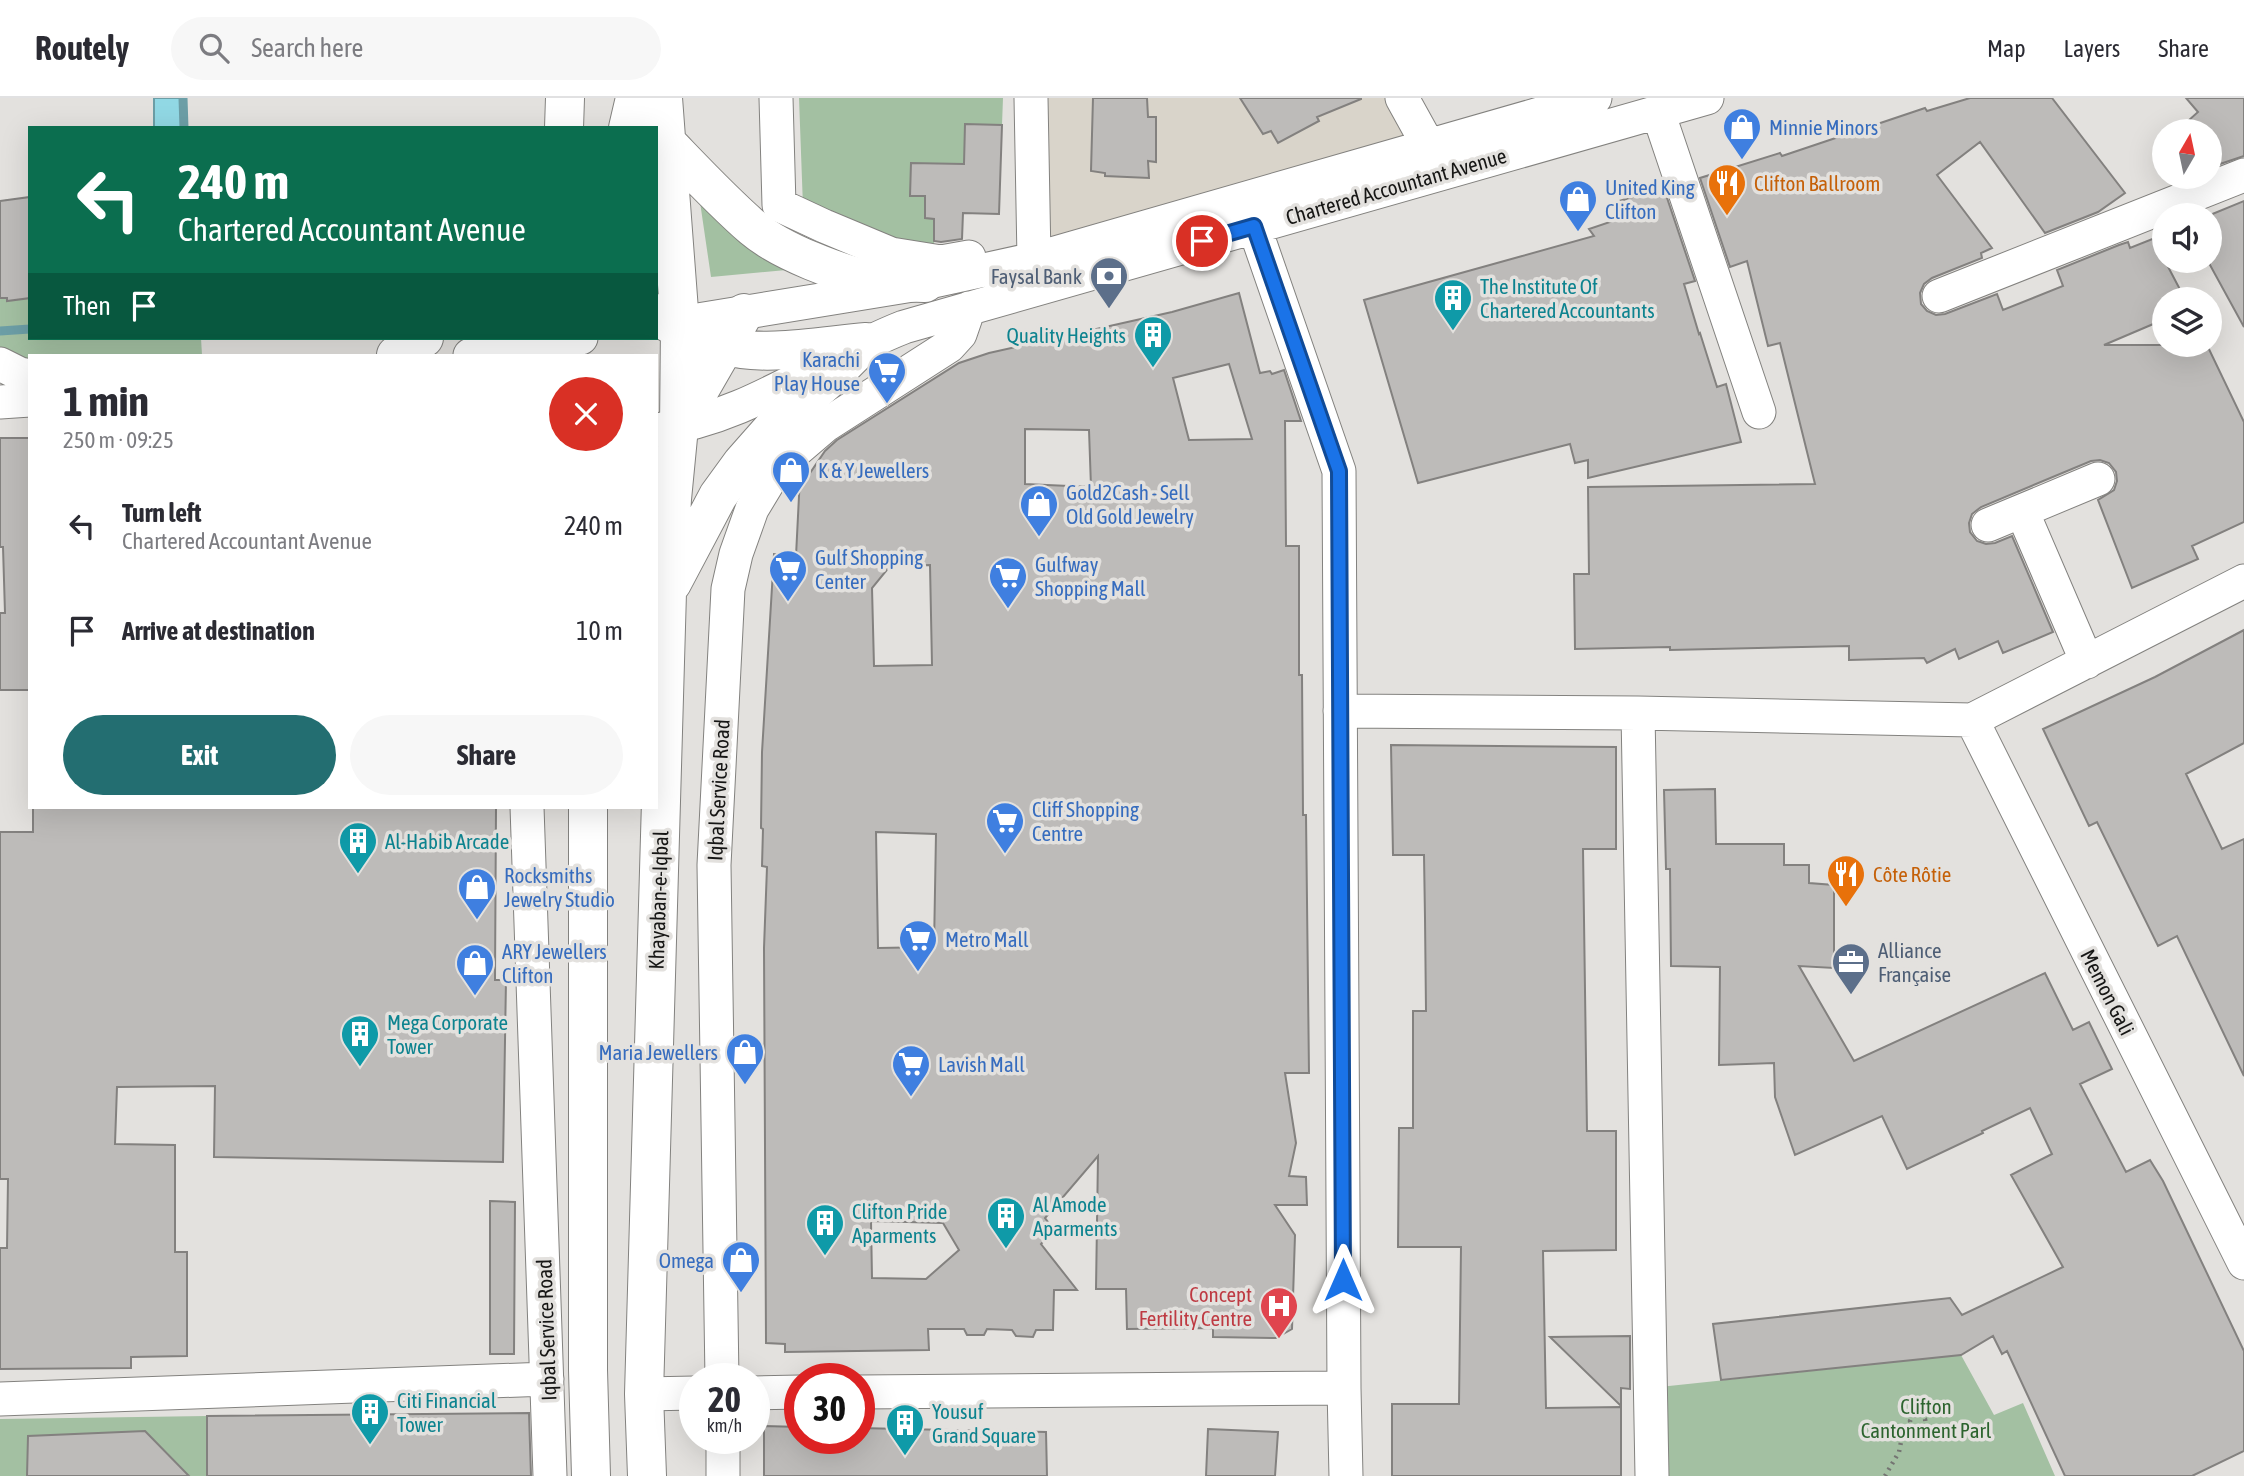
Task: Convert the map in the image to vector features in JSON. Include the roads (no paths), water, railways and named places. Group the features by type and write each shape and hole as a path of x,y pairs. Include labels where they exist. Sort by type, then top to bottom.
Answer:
{"main road":[{"path":"564,126 565,98"},
{"path":"628,126 635,98"},
{"name":"Khayaban-e-Iqbal","path":"647,1476 644,1394 667,592 662,484 668,428 664,321 668,144 663,98"},
{"path":"668,144 754,229 781,246 842,272 877,281 925,283"},
{"path":"668,428 744,313"},
{"path":"664,321 724,345 744,350 782,350 866,342"},
{"path":"398,354 421,340"},
{"path":"667,592 718,496 742,463 772,429 866,342"},
{"path":"588,809 588,1370 591,1476"}],"street":[{"path":"776,98 781,246"},
{"path":"1031,98 1037,263"},
{"path":"1402,98 1428,145"},
{"name":"Chartered Accountant Avenue","path":"1037,263 1428,145 1595,98"},
{"name":"Chartered Accountant Avenue","path":"1037,263 1254,226 1707,98"},
{"path":"1658,112 1759,412"},
{"path":"1939,296 2244,175"},
{"path":"779,205 891,254 941,262 1037,263"},
{"path":"1254,226 1339,471 1346,1476"},
{"path":"664,321 744,313 1037,263"},
{"path":"668,428 746,406 866,342 904,327 969,308 1037,263"},
{"name":"Iqbal Service Road","path":"722,1363 714,865 728,589 736,554 752,509 778,466 827,425 949,346 960,334 969,308"},
{"path":"478,354 562,344"},
{"path":"0,364 20,374 15,394"},
{"path":"1988,525 2098,480"},
{"path":"2022,511 2087,662"},
{"path":"1340,711 1639,713 1972,720 2244,581"},
{"path":"1639,713 1651,1476"},
{"name":"Memon Gali","path":"1972,720 2244,1263"},
{"name":"Iqbal Service Road","path":"527,809 550,1476"},
{"path":"0,1399 547,1379"},
{"path":"875,1392 1344,1388"},
{"path":"644,1394 679,1393"},
{"path":"723,1454 723,1476"}],"water":[{"path":"154,98 182,98 183,126 154,126"}],"waterway":[{"path":"183,98 184,126"},
{"path":"0,331 28,329"}],"place":[{"name":"Minnie Minors","path":"1742,161"},
{"name":"Clifton Ballroom","path":"1727,217"},
{"name":"United King Clifton","path":"1578,233"},
{"name":"Faysal Bank","path":"1109,310"},
{"name":"The Institute Of Chartered Accountants","path":"1453,332"},
{"name":"Quality Heights","path":"1153,369"},
{"name":"Karachi Play House","path":"887,405"},
{"name":"K & Y Jewellers","path":"791,504"},
{"name":"Gold2Cash - Sell Old Gold Jewelry","path":"1039,538"},
{"name":"Gulf Shopping Center","path":"788,603"},
{"name":"Gulfway Shopping Mall","path":"1008,610"},
{"name":"Cliff Shopping Centre","path":"1005,855"},
{"name":"Al-Habib Arcade","path":"358,875"},
{"name":"Côte Rôtie","path":"1846,908"},
{"name":"Rocksmiths Jewelry Studio","path":"477,921"},
{"name":"Metro Mall","path":"918,973"},
{"name":"Alliance Française","path":"1851,996"},
{"name":"ARY Jewellers Clifton","path":"475,997"},
{"name":"Mega Corporate Tower","path":"360,1068"},
{"name":"Maria Jewellers","path":"745,1086"},
{"name":"Lavish Mall","path":"911,1098"},
{"name":"Al Amode Aparments","path":"1006,1250"},
{"name":"Clifton Pride Aparments","path":"825,1257"},
{"name":"Omega","path":"741,1294"},
{"name":"Concept Fertility Centre","path":"1279,1340"},
{"name":"Citi Financial Tower","path":"370,1446"},
{"name":"Yousuf Grand Square","path":"905,1457"}],"park label":[{"name":"Clifton Cantonment Parl","path":"1926,1418"}]}
